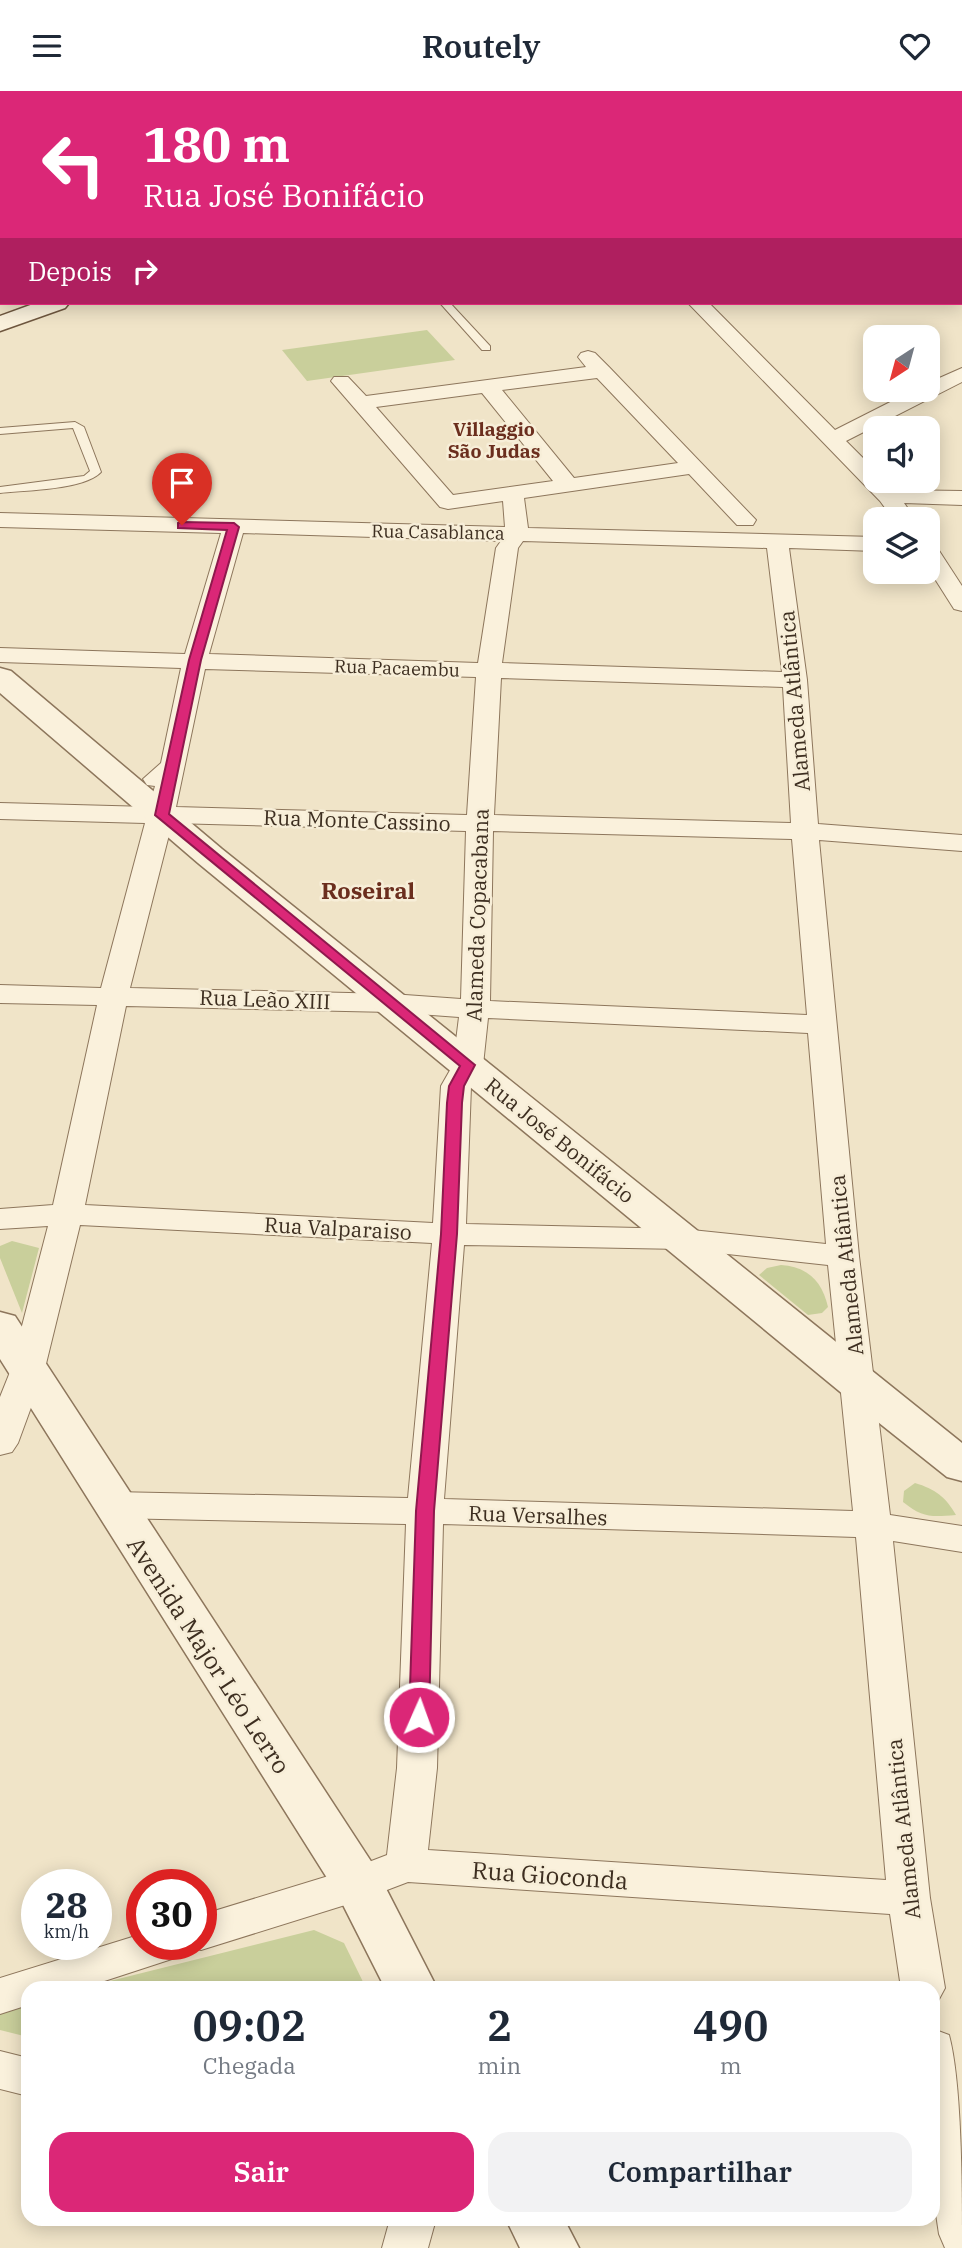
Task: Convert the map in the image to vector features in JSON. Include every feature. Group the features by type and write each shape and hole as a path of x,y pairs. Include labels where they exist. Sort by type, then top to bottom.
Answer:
{"street":[{"path":"0,324 52,305"},
{"path":"703,307 896,507"},
{"path":"582,352 745,520"},
{"path":"361,403 602,371"},
{"path":"832,439 962,374"},
{"path":"341,381 448,502 695,467"},
{"path":"487,386 568,485"},
{"path":"506,538 513,493"},
{"path":"489,496 506,538"},
{"path":"888,496 962,498"},
{"name":"Rua Casablanca","path":"0,520 506,538 863,544"},
{"path":"0,1443 27,1372 67,1214 114,995 148,804 173,766 195,660 234,527"},
{"name":"Alameda Copacabana","path":"406,1865 417,1768 425,1511 449,1234 454,1103 456,1086 468,1065 475,1008 480,824 489,671 506,538"},
{"name":"Alameda Atlântica","path":"777,541 795,680 805,831 842,1256 859,1385 909,1898 922,1981"},
{"path":"940,570 962,604"},
{"name":"Rua Pacaembu","path":"0,655 795,680"},
{"name":"Rua José Bonifácio","path":"0,677 148,804 859,1385 962,1466"},
{"name":"Rua Monte Cassino","path":"77,813 148,804"},
{"name":"Rua Monte Cassino","path":"0,811 77,813 148,804 480,824 805,831 962,843"},
{"name":"Rua Leão XIII","path":"0,993 391,1003 823,1025"},
{"name":"Rua Valparaiso","path":"0,1219 67,1214 449,1234 682,1239 842,1256"},
{"name":"Avenida Major Léo Lerro","path":"0,1326 27,1372 358,1884 407,1981"},
{"name":"Rua Versalhes","path":"113,1506 425,1511 872,1525 962,1539"},
{"name":"Rua Gioconda","path":"217,1928 358,1884 406,1865 909,1898"},
{"path":"48,1981 126,1957"},
{"path":"0,1996 21,1989"},
{"path":"0,2070 21,2075"},
{"path":"940,2093 962,2234"},
{"path":"405,2248 411,2226"},
{"path":"538,2226 550,2248"}],"lane":[{"path":"447,305 486,348"},
{"path":"0,431 75,425 79,427 96,472 87,479 0,490"}],"green space":[{"path":"427,330 455,360 307,381 282,350"},
{"path":"12,1241 39,1248 22,1313 0,1258 0,1246"},
{"path":"781,1265 806,1272 818,1283 828,1307 822,1313 808,1315 759,1275 767,1268"},
{"path":"915,1483 939,1494 956,1515 928,1515 903,1502 904,1491"},
{"path":"314,1930 344,1943 363,1981 110,1981 194,1960 217,1960 217,1954"},
{"path":"21,2004 21,2035 0,2030 0,2009"}],"district":[{"name":"Villaggio São Judas","path":"494,440"},
{"name":"Roseiral","path":"368,890"}],"route":[{"path":"182,525 234,527 195,660 162,815 468,1065 456,1086 454,1103 449,1234 425,1511 419,1717"}]}
